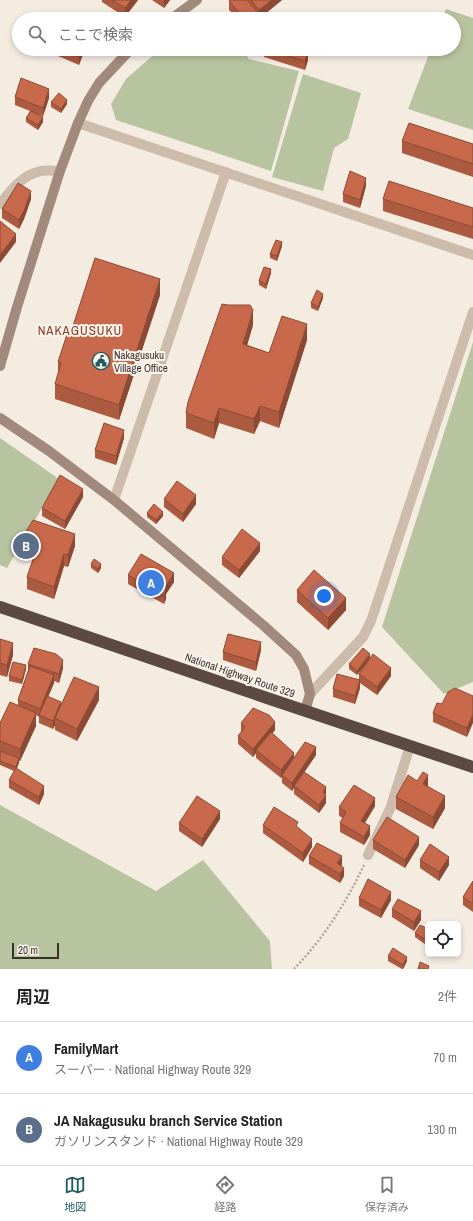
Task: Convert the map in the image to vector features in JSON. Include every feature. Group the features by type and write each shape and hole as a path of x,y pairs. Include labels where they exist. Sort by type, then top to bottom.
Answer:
{"highway":[{"name":"National Highway Route 329","path":"0,606 473,767"}],"street":[{"path":"181,12 197,0"},
{"path":"0,366 60,171 78,123 88,102 100,83 124,56"},
{"path":"78,123 473,256"},
{"path":"0,204 14,186 27,176 41,171 60,171"},
{"path":"114,500 226,172"},
{"path":"305,711 310,694 363,636 371,621 473,312"},
{"path":"0,418 50,451 114,500 263,625 296,655 304,669 310,694"},
{"path":"368,855 390,808 410,746"}],"path":[{"path":"294,969 325,931 351,892 368,855"}],"green space":[{"path":"446,9 455,12 445,12"},
{"path":"461,14 473,18 473,130 408,109 428,56 461,56"},
{"path":"153,56 247,56 249,59 299,71 271,171 116,120 111,104 126,79"},
{"path":"303,74 361,93 348,139 334,148 323,191 272,177"},
{"path":"473,342 473,682 444,694 382,627"},
{"path":"0,438 59,479 7,568 0,565"},
{"path":"0,805 156,891 203,860 270,941 272,969 0,969"}],"building":[{"path":"112,0 131,0 125,8"},
{"path":"247,0 257,12 239,12 229,1"},
{"path":"251,0 272,0 259,10"},
{"path":"289,56 306,56 305,61"},
{"path":"21,78 49,89 43,108 15,97"},
{"path":"59,93 67,100 61,109 51,102"},
{"path":"31,111 43,117 38,125 26,118"},
{"path":"409,123 473,144 473,164 402,141"},
{"path":"350,171 366,178 360,200 343,194"},
{"path":"389,181 473,208 473,227 383,199"},
{"path":"18,183 31,191 19,220 2,209"},
{"path":"0,221 16,234 0,255"},
{"path":"276,240 282,242 277,256 270,254"},
{"name":"Nakagusuku Village Office","path":"95,258 160,279 119,405 55,384 61,363 58,362 69,328 72,329"},
{"path":"264,267 271,269 266,284 259,281"},
{"path":"317,290 323,294 318,307 311,303"},
{"path":"222,304 250,305 253,310 243,344 269,353 282,316 307,324 279,412 260,406 254,419 219,408 214,423 186,413 188,402"},
{"path":"104,423 124,430 116,456 95,450"},
{"path":"60,475 83,489 65,521 42,508"},
{"path":"177,481 196,495 183,514 164,499"},
{"path":"154,504 163,512 156,520 147,513"},
{"path":"33,520 75,534 68,555 64,554 54,587 27,577 38,545 21,540"},
{"path":"242,529 260,543 239,570 222,557"},
{"path":"141,554 174,573 164,590 166,591 164,596 128,575"},
{"path":"94,559 101,564 98,569 91,564"},
{"path":"314,570 346,598 328,618 297,590"},
{"path":"228,634 261,642 256,662 223,652"},
{"path":"0,639 13,643 7,665 0,663"},
{"path":"34,648 56,654 63,660 59,674 28,664"},
{"path":"363,648 370,654 357,671 349,664"},
{"path":"373,654 391,668 377,687 359,674"},
{"path":"13,662 26,665 22,680 9,676"},
{"path":"30,666 54,675 40,709 18,700"},
{"path":"337,674 360,680 355,696 333,689"},
{"path":"74,677 99,687 77,729 55,718"},
{"path":"455,688 473,696 473,714 467,728 433,713 437,703 442,704 448,692"},
{"path":"47,696 61,702 53,721 39,715"},
{"path":"10,702 36,713 20,749 0,741 0,723"},
{"path":"253,708 269,715 275,722 253,749 238,736 245,727 241,723"},
{"path":"271,732 294,753 281,770 256,750"},
{"path":"305,742 316,747 292,783 282,775"},
{"path":"0,751 19,758 16,767 0,761"},
{"path":"16,768 44,786 39,797 9,780"},
{"path":"304,772 326,787 323,792 326,795 319,805 294,786"},
{"path":"423,772 428,775 423,784 445,796 433,817 396,797 408,775 417,781"},
{"path":"354,785 375,798 361,821 370,826 364,837 340,823 346,812 339,807"},
{"path":"197,796 220,811 202,839 179,823"},
{"path":"274,807 298,822 296,826 312,839 303,853 263,825"},
{"path":"387,817 419,837 405,860 373,840"},
{"path":"317,843 342,856 337,863 344,868 340,874 309,856"},
{"path":"430,844 449,857 439,872 420,860"},
{"path":"368,879 391,892 381,910 359,898"},
{"path":"473,881 473,904 463,897"},
{"path":"398,899 421,911 414,922 392,909"},
{"path":"420,925 425,928 425,939 415,933"},
{"path":"393,948 407,957 403,965 388,956"},
{"path":"420,962 429,966 428,969 418,969"}],"place":[{"name":"Nakagusuku Village Office","path":"101,361"},
{"name":"JA Nakagusuku branch Service Station","path":"26,546"},
{"name":"FamilyMart","path":"151,583"}],"district":[{"name":"NAKAGUSUKU","path":"80,330"}]}
